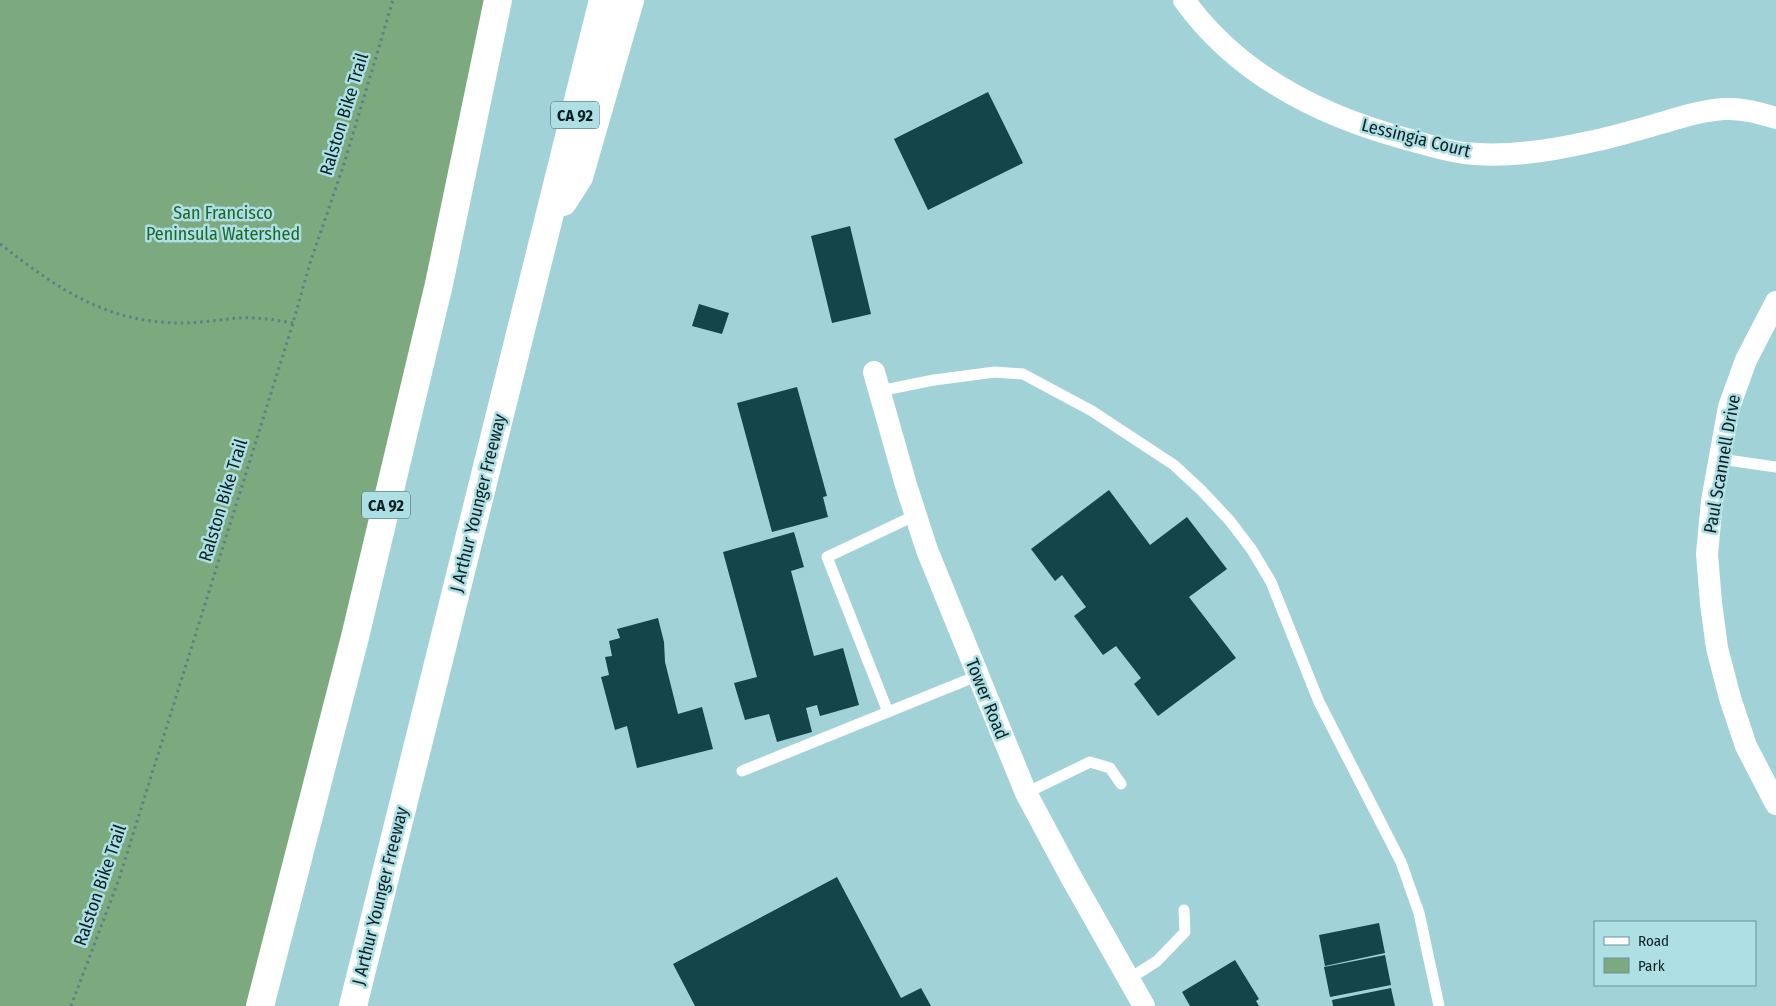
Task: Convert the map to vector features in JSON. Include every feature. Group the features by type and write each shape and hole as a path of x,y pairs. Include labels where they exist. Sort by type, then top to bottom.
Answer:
{"highway":[{"name":"CA 92","path":"260,1006 355,637 439,284 498,0"},
{"name":"J Arthur Younger Freeway","path":"353,1006 603,0"},
{"path":"546,230 579,176 630,0"}],"street":[{"name":"Lessingia Court","path":"1184,0 1217,39 1241,61 1272,83 1305,102 1342,119 1379,132 1465,153 1506,154 1546,150 1597,140 1693,114 1724,109 1749,110 1776,118"},
{"name":"Paul Scannell Drive","path":"1776,302 1746,360 1729,407 1712,501 1707,554 1717,648 1730,698 1746,746 1776,804"},
{"name":"Tower Road","path":"877,381 927,550 1026,793 1144,1006"}],"lane":[{"path":"877,381 934,380 995,372 1022,374 1092,411 1174,465 1230,521 1252,550 1271,582 1319,702 1401,862 1419,913 1439,1006"},
{"path":"1720,459 1776,467"},
{"path":"888,712 827,557 916,515"},
{"path":"742,771 978,676"},
{"path":"1026,793 1090,762 1110,768 1122,784"},
{"path":"1129,979 1157,961 1186,932 1184,910"}],"path":[{"name":"Ralston Bike Trail","path":"71,1006 119,879 293,323 310,263 344,164 394,0"},
{"path":"0,244 32,269 74,296 94,306 123,315 160,322 205,322 238,318 259,318 293,323"}],"green space":[{"name":"San Francisco Peninsula Watershed","path":"0,0 498,0 259,1006 0,1006"}],"building":[{"path":"988,92 1023,163 928,210 894,139"},
{"path":"850,226 871,314 832,323 811,236"},
{"path":"699,304 729,313 722,334 692,326"},
{"path":"797,387 827,496 823,497 828,517 772,532 737,403"},
{"path":"1109,490 1150,545 1187,517 1227,569 1189,597 1236,658 1158,716 1134,684 1141,678 1116,646 1103,655 1074,616 1086,607 1062,575 1055,581 1031,549"},
{"path":"794,532 804,567 791,571 814,656 843,648 859,705 820,716 817,705 806,708 812,732 777,742 769,714 745,720 734,683 757,677 723,552"},
{"path":"658,618 664,642 665,662 678,714 702,707 713,749 637,768 627,726 615,730 601,677 609,675 605,657 612,656 609,641 620,638 617,629"},
{"path":"837,877 901,998 921,988 931,1006 695,1006 673,964"},
{"path":"1379,923 1385,953 1325,966 1319,935"},
{"path":"1385,955 1391,985 1330,997 1324,967"},
{"path":"1235,960 1259,999 1256,1001 1259,1006 1190,1006 1182,992"},
{"path":"1391,988 1395,1006 1333,1006 1332,1000"}]}
